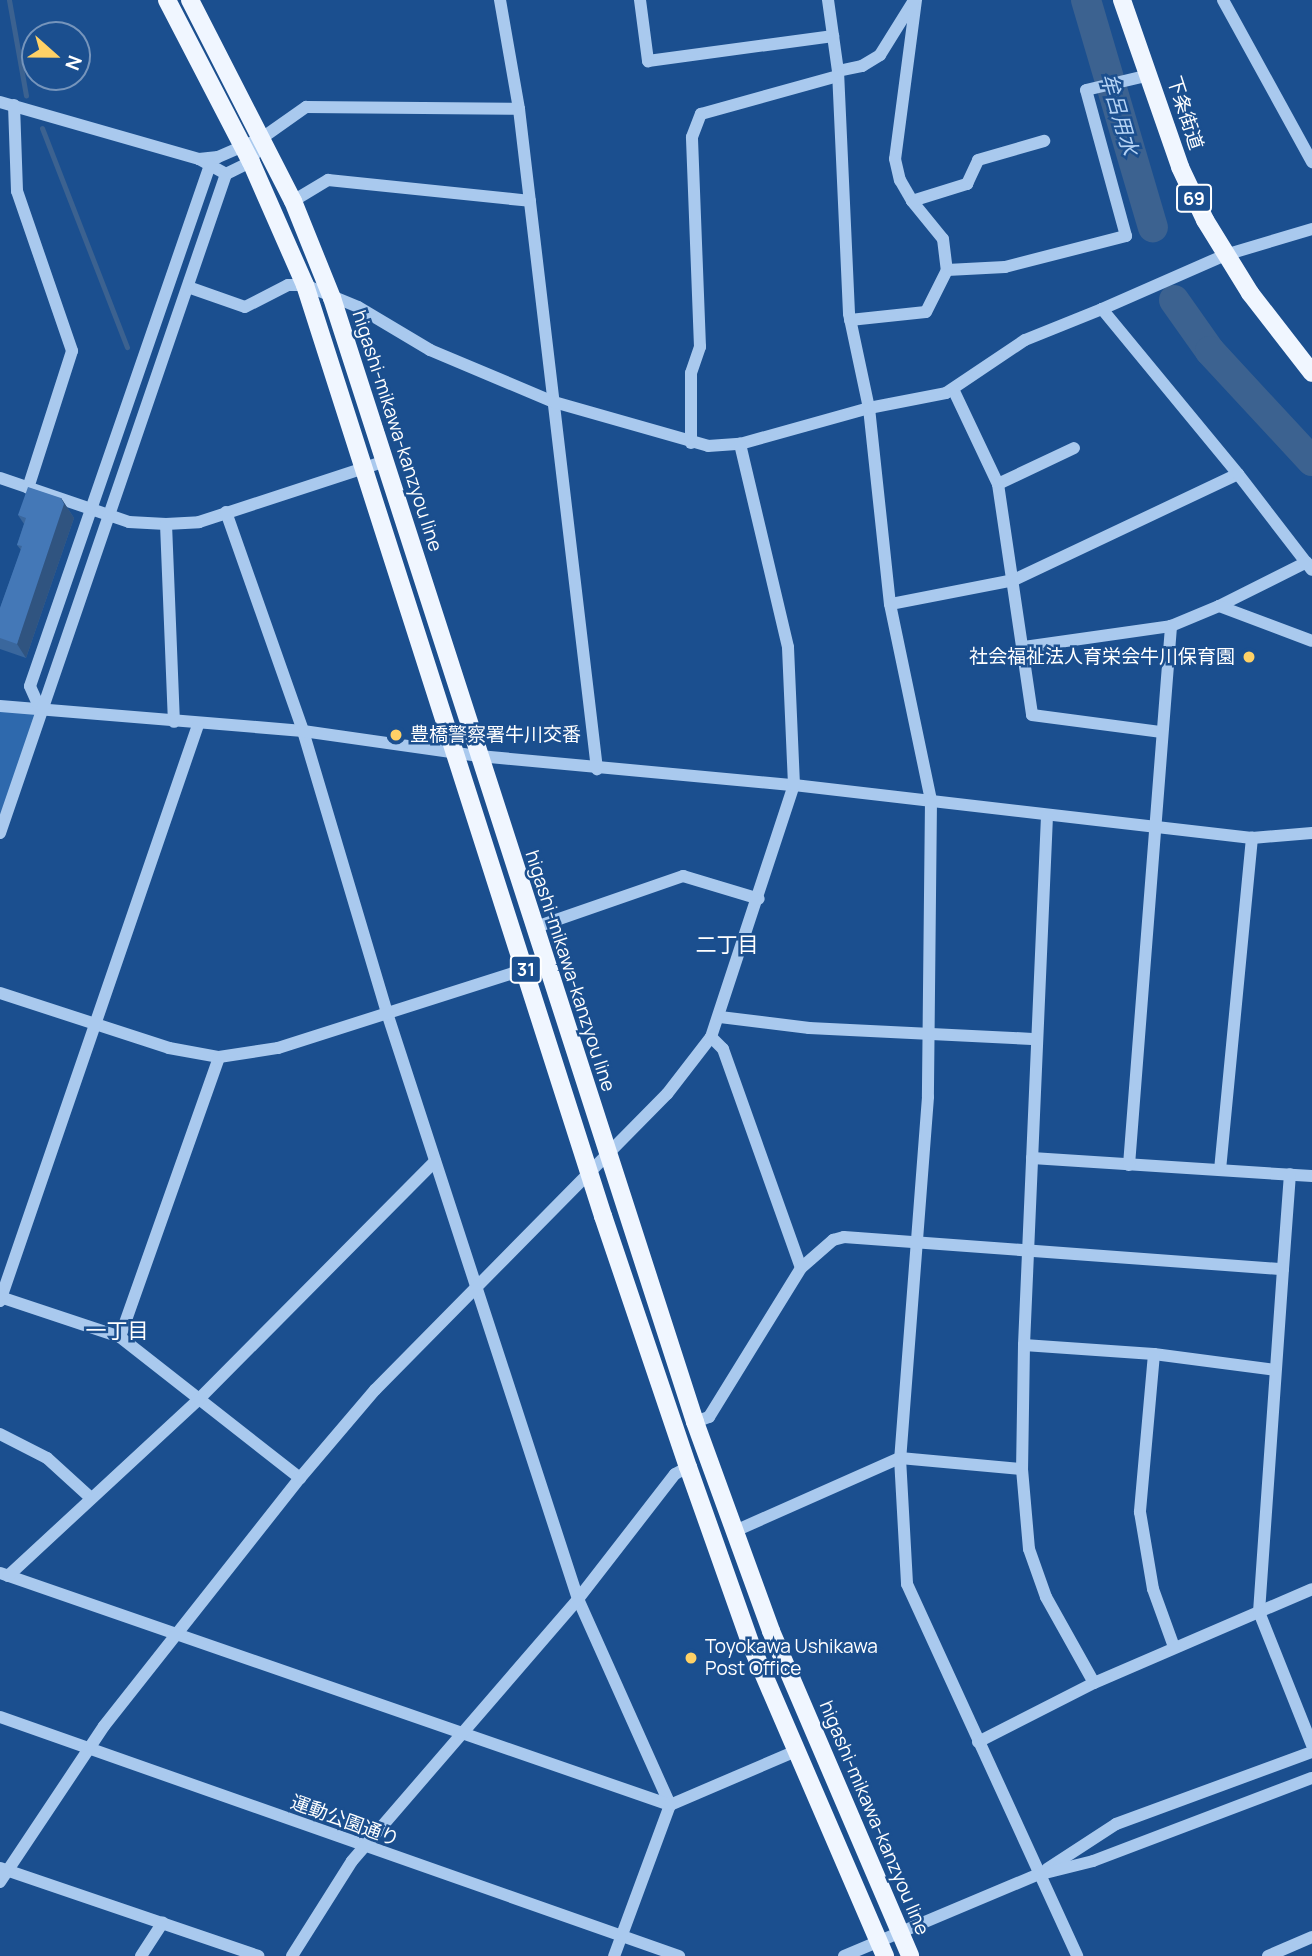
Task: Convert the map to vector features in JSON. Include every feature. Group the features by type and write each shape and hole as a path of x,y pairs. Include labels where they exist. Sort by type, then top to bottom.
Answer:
{"main road":[{"name":"higashi-mikawa-kanzyou line","path":"167,0 251,162 305,285 366,467 591,1175 688,1467 751,1645 882,1949"},
{"name":"higashi-mikawa-kanzyou line","path":"190,0 293,201 332,298 536,927 607,1157 695,1422 771,1630 910,1956"},
{"name":"下条街道","path":"1122,0 1180,167 1225,255 1312,373"}],"street":[{"path":"500,0 519,109 597,769"},
{"path":"640,0 648,61 833,36"},
{"path":"828,0 838,74 843,240 850,320 869,408 890,604 931,800 930,1036 900,1458 907,1584 1037,1875 1077,1956"},
{"path":"691,443 691,373 699,347 692,136 701,114 862,66 880,55 915,0"},
{"path":"850,320 926,312 947,270 943,239 912,201 895,159 915,0"},
{"path":"1223,0 1312,162"},
{"path":"947,270 1005,267 1126,236 1086,90 1099,84 1150,75"},
{"path":"0,102 205,162 226,174"},
{"path":"14,105 17,191 72,351 28,488"},
{"path":"205,162 262,138 306,107 519,109"},
{"path":"0,833 226,174 251,162 262,138"},
{"path":"912,201 967,184 978,160 1044,141"},
{"path":"41,711 30,686 205,162"},
{"path":"293,201 328,180 530,201"},
{"path":"188,287 245,307 288,285 305,285 358,307 430,350 554,402 691,443 740,444 869,408 954,389 1025,340 1225,255 1312,229"},
{"path":"1024,647 1171,626 1309,566 1238,474 1102,309"},
{"path":"954,389 998,484 1032,715 1162,732"},
{"path":"0,1882 4,1869 88,1747 174,1633 300,1478 375,1390 591,1175 667,1094 711,1037 759,899 794,785 788,647 740,444"},
{"path":"998,484 1074,448"},
{"path":"0,478 129,522 166,524 199,522 386,461"},
{"path":"890,604 1014,580 1238,474"},
{"path":"226,512 303,731 388,1016 478,1285 578,1600 670,1805 614,1956"},
{"path":"166,524 174,722"},
{"path":"1219,606 1312,640"},
{"path":"1129,1165 1171,626"},
{"path":"0,706 198,725 303,731 479,756 597,769 794,785 1252,838 1312,833"},
{"path":"198,725 0,1299 120,1337 300,1478"},
{"path":"1047,816 1027,1251 1022,1469 1029,1549 1046,1597 1094,1683"},
{"path":"1220,1170 1252,838"},
{"path":"536,927 683,876 759,899"},
{"path":"0,993 95,1025 219,1057 278,1048 388,1016 526,969"},
{"path":"720,1017 930,1036 1037,1039"},
{"path":"711,1037 723,1049 801,1268"},
{"path":"120,1337 219,1057"},
{"path":"1032,1158 1312,1175"},
{"path":"435,1161 199,1399 4,1574 670,1805 796,1751"},
{"path":"1290,1174 1259,1612 1312,1745"},
{"path":"695,1422 709,1417 801,1268 833,1240 844,1237 917,1245 1283,1269"},
{"path":"1024,1345 1154,1354 1275,1370"},
{"path":"1154,1354 1140,1512 1153,1589 1174,1647"},
{"path":"0,1434 47,1458 91,1498"},
{"path":"735,1531 900,1458 1022,1469"},
{"path":"292,1956 364,1849 578,1600 675,1474 688,1467"},
{"path":"978,1742 1094,1683 1312,1590"},
{"name":"運動公園通り","path":"0,1717 364,1849 621,1934 679,1956"},
{"path":"1037,1875 1116,1824 1312,1752"},
{"path":"844,1956 882,1949 898,1932 1037,1875 1093,1861 1312,1778"},
{"path":"4,1869 258,1956"},
{"path":"141,1956 163,1922"},
{"path":"1268,1956 1312,1937"}],"shaded area":[{"path":"0,706 41,711 0,833"}],"building":[{"path":"28,487 61,498 64,504 17,644 0,638 0,608 22,546 17,545 26,518 18,515"}],"waterway":[{"path":"9,0 26,95"},
{"name":"牟呂用水","path":"1086,0 1153,227"},
{"path":"42,128 127,347"},
{"name":"牟呂用水","path":"1174,300 1210,351 1312,461"}],"place":[{"name":"社会福祉法人育栄会牛川保育園","path":"1249,657"},
{"name":"豊橋警察署牛川交番","path":"396,735"},
{"name":"Toyokawa Ushikawa Post Office","path":"691,1658"}],"district":[{"name":"二丁目","path":"727,944"},
{"name":"一丁目","path":"117,1330"}]}
